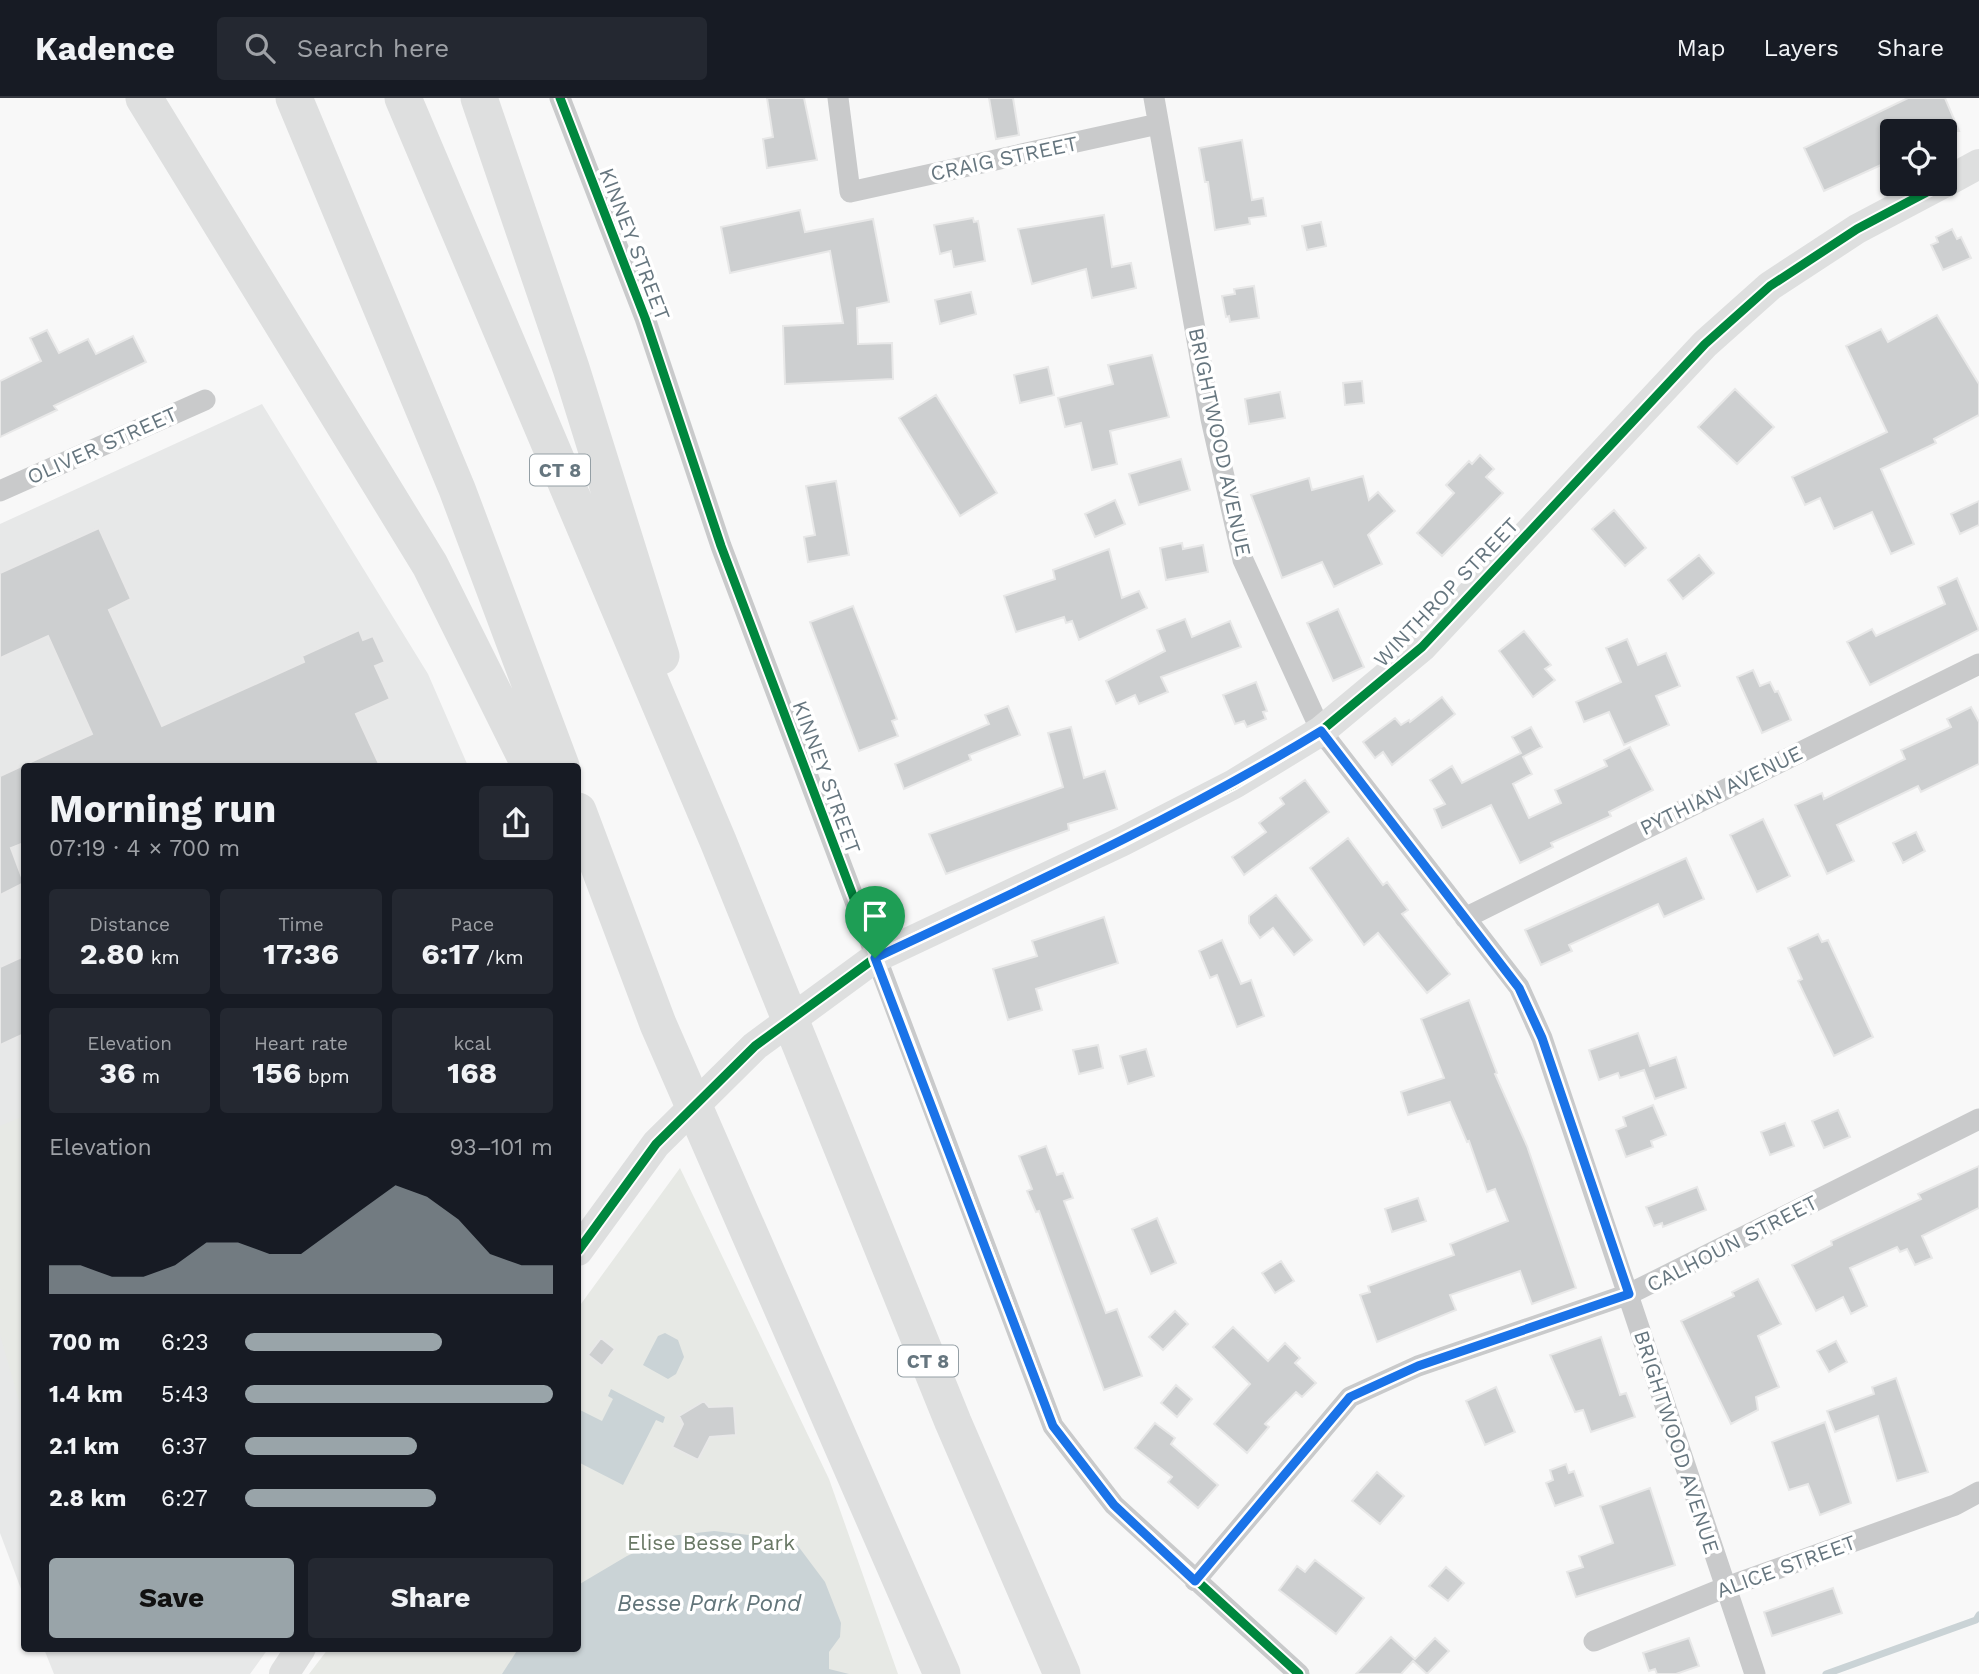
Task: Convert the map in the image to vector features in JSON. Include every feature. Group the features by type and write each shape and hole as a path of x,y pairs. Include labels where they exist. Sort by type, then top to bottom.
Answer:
{"highway":[{"path":"144,98 430,565 529,763"},
{"path":"294,98 457,489 560,763"},
{"name":"CT 8","path":"403,98 718,841 953,1422 1062,1674"},
{"path":"479,98 571,368 718,841"},
{"path":"581,819 657,1024"},
{"path":"581,868 657,1024 942,1674"}],"street":[{"name":"KINNEY STREET","path":"560,98 645,318 721,546 1053,1426 1114,1505 1299,1674"},
{"name":"CRAIG STREET","path":"838,98 850,192 1158,124"},
{"name":"BRIGHTWOOD AVENUE","path":"1154,98 1211,419 1243,560 1321,731 1519,988 1542,1038 1755,1674"},
{"name":"WINTHROP STREET","path":"1957,176 1979,164"},
{"name":"WINTHROP STREET","path":"581,1247 656,1144 755,1046 875,958 1123,841 1234,784 1321,731 1422,647 1705,344 1770,286 1857,229 1919,196"},
{"name":"OLIVER STREET","path":"0,491 205,400"},
{"name":"PYTHIAN AVENUE","path":"1465,918 1979,664"},
{"name":"CALHOUN STREET","path":"1195,1581 1350,1397 1418,1366 1629,1294 1979,1119"},
{"name":"ALICE STREET","path":"1594,1641 1724,1588 1955,1505 1979,1492"},
{"path":"284,1674 298,1652"}],"shaded area":[{"path":"262,404 428,674 467,763 21,763 21,1589 0,1533 0,524"},
{"path":"45,1652 266,1652 250,1674 54,1674"}],"green space":[{"path":"21,1117 21,1408 0,1335 0,1290 4,1289 0,1289 0,1126"},
{"name":"Elise Besse Park","path":"680,1168 829,1479 898,1674 309,1674 326,1652 581,1652 581,1304"}],"water":[{"path":"665,1333 678,1340 684,1357 676,1374 668,1379 643,1365 658,1336"},
{"path":"611,1389 665,1417 663,1423 656,1420 623,1485 581,1464 581,1410 602,1421 613,1399 608,1396"},
{"name":"Besse Park Pond","path":"714,1531 774,1538 798,1546 825,1582 841,1623 840,1637 829,1652 829,1669 849,1674 502,1674 516,1652 581,1652 581,1583 627,1556 670,1536"}],"building":[{"path":"767,98 804,98 817,160 767,168 763,139 773,137"},
{"path":"989,98 1013,98 1019,135 996,139"},
{"path":"1908,98 1945,98 1954,119 1880,119 1880,165 1824,191 1804,148"},
{"path":"1242,140 1252,200 1263,198 1266,216 1249,218 1250,224 1215,230 1208,182 1205,182 1199,148"},
{"path":"800,210 805,232 873,219 889,302 857,308 858,344 892,343 893,379 785,384 783,326 843,323 830,251 730,273 721,227"},
{"path":"1104,215 1112,267 1131,263 1136,288 1092,298 1086,269 1032,284 1018,229"},
{"path":"973,218 974,222 978,221 985,261 954,267 951,251 940,254 934,225"},
{"path":"1321,222 1326,246 1307,250 1302,226"},
{"path":"1952,229 1957,239 1961,237 1971,258 1943,270 1931,245 1938,242 1936,237"},
{"path":"1254,286 1259,318 1230,322 1229,316 1226,317 1222,296 1235,294 1234,289"},
{"path":"971,292 976,314 940,324 935,300"},
{"path":"1937,315 1979,384 1979,415 1934,439 1936,443 1881,469 1914,544 1891,554 1872,512 1834,529 1820,498 1805,505 1792,477 1887,432 1846,346 1881,329 1888,342"},
{"path":"47,330 59,353 88,339 96,354 133,336 146,362 54,406 57,410 0,437 0,381 41,361 30,338"},
{"path":"1152,355 1169,417 1110,431 1117,464 1092,470 1081,423 1065,427 1058,398 1113,384 1108,365"},
{"path":"1048,367 1054,395 1020,403 1014,375"},
{"path":"1362,381 1364,403 1345,405 1343,383"},
{"path":"1735,389 1774,427 1737,464 1698,427"},
{"path":"1280,392 1285,418 1249,424 1245,399"},
{"path":"936,395 997,493 960,516 899,418"},
{"path":"1480,455 1494,469 1486,477 1503,493 1442,556 1417,533 1454,493 1446,485 1469,461 1472,464"},
{"path":"1181,459 1190,490 1139,505 1129,474"},
{"path":"1363,476 1369,500 1378,492 1395,511 1368,535 1382,564 1334,587 1322,562 1282,578 1251,495 1309,478 1312,490"},
{"path":"836,481 849,555 808,562 804,537 815,535 806,486"},
{"path":"1115,500 1125,524 1095,537 1085,514"},
{"path":"1979,501 1979,525 1960,534 1951,514"},
{"path":"1614,510 1646,548 1625,566 1592,529"},
{"path":"99,528 131,599 109,610 162,726 304,662 302,656 359,630 363,640 373,636 385,662 375,666 390,699 356,714 379,763 28,763 92,734 48,636 0,658 0,573"},
{"path":"1182,543 1183,549 1203,545 1208,572 1166,580 1160,548"},
{"path":"1109,549 1122,598 1139,591 1147,608 1079,640 1072,621 1066,623 1064,617 1016,632 1004,596 1055,579 1053,570"},
{"path":"1699,555 1714,573 1683,599 1668,580"},
{"path":"1957,578 1979,630 1870,685 1847,642 1872,629 1876,636 1945,604 1938,587"},
{"path":"853,606 897,719 892,721 898,736 859,751 810,622"},
{"path":"1338,609 1364,667 1333,681 1307,623"},
{"path":"1185,619 1192,637 1230,621 1241,647 1161,677 1168,692 1139,704 1135,695 1116,704 1106,681 1165,651 1157,630"},
{"path":"1524,631 1551,665 1545,669 1555,680 1533,697 1499,651"},
{"path":"1627,639 1638,665 1666,653 1680,686 1656,696 1669,725 1624,745 1609,712 1584,722 1576,702 1621,682 1606,648"},
{"path":"1753,670 1760,686 1770,682 1775,692 1778,691 1791,720 1762,733 1737,677"},
{"path":"1256,682 1267,711 1263,712 1266,719 1247,727 1244,721 1235,724 1223,695"},
{"path":"1442,697 1455,714 1392,765 1383,752 1375,758 1363,742 1395,718 1401,725 1409,720 1410,722"},
{"path":"1008,706 1020,735 969,755 971,760 904,789 895,764 989,724 985,715"},
{"path":"1971,707 1979,722 1979,764 1921,792 1918,786 1837,825 1854,861 1827,874 1795,805 1822,793 1824,799 1905,759 1901,750 1951,727 1947,719"},
{"path":"1071,727 1084,778 1105,771 1117,809 1068,824 1069,830 946,874 929,834 1063,787 1048,733"},
{"path":"1531,727 1542,747 1523,757 1532,774 1513,784 1529,818 1561,803 1555,790 1607,766 1604,760 1630,747 1653,790 1609,812 1611,816 1551,843 1553,847 1520,863 1491,805 1442,828 1434,809 1445,804 1430,780 1452,766 1462,783 1521,753 1512,737"},
{"path":"21,766 21,844 11,848 21,875 21,884 0,895 0,776"},
{"path":"1305,780 1329,812 1244,875 1232,857 1266,832 1259,823 1284,804 1280,798"},
{"path":"1763,819 1790,876 1757,892 1730,835"},
{"path":"1916,832 1925,851 1903,863 1893,843"},
{"path":"1348,838 1383,885 1387,882 1408,910 1402,914 1450,974 1427,993 1378,933 1364,945 1310,868"},
{"path":"1686,858 1704,899 1664,917 1658,904 1569,945 1572,951 1541,965 1525,930"},
{"path":"1276,895 1312,940 1294,955 1273,928 1260,938 1249,923 1249,916"},
{"path":"1104,917 1118,963 1036,989 1042,1010 1008,1020 993,969 1037,956 1032,941"},
{"path":"1818,934 1822,942 1828,940 1873,1037 1834,1056 1798,981 1802,979 1788,948"},
{"path":"1222,940 1241,984 1251,980 1264,1016 1237,1027 1217,975 1210,978 1199,951"},
{"path":"21,957 21,1035 0,1045 0,967"},
{"path":"1469,1000 1497,1073 1495,1074 1527,1146 1576,1288 1532,1304 1520,1271 1450,1295 1456,1310 1377,1342 1360,1295 1370,1292 1368,1286 1454,1255 1450,1244 1508,1221 1495,1189 1487,1192 1469,1141 1467,1142 1450,1102 1408,1115 1401,1092 1444,1078 1421,1019"},
{"path":"1638,1033 1650,1066 1676,1057 1686,1088 1655,1099 1644,1070 1620,1078 1618,1073 1599,1080 1589,1050"},
{"path":"1098,1045 1103,1068 1079,1074 1073,1050"},
{"path":"1146,1049 1154,1076 1128,1084 1120,1056"},
{"path":"1653,1105 1666,1135 1651,1141 1653,1147 1626,1157 1616,1130 1626,1126 1623,1117"},
{"path":"1838,1110 1850,1137 1824,1148 1812,1121"},
{"path":"1785,1123 1794,1146 1770,1155 1761,1132"},
{"path":"1046,1146 1057,1175 1063,1173 1073,1198 1064,1201 1106,1313 1117,1309 1142,1376 1104,1390 1039,1211 1036,1212 1027,1191 1032,1189 1019,1156"},
{"path":"1979,1166 1979,1208 1922,1236 1932,1258 1915,1265 1907,1249 1900,1252 1897,1247 1850,1268 1867,1306 1851,1314 1843,1297 1816,1311 1792,1265 1832,1245 1831,1241 1921,1199 1918,1194"},
{"path":"1697,1187 1706,1210 1663,1227 1662,1223 1654,1226 1646,1207"},
{"path":"1418,1198 1426,1221 1392,1232 1385,1209"},
{"path":"1157,1218 1176,1263 1151,1274 1132,1229"},
{"path":"1281,1261 1294,1281 1275,1293 1262,1273"},
{"path":"1758,1279 1781,1324 1758,1336 1779,1387 1756,1397 1758,1410 1731,1424 1681,1321 1734,1296 1732,1292"},
{"path":"1175,1311 1188,1324 1163,1350 1149,1337"},
{"path":"1233,1327 1268,1361 1285,1343 1300,1358 1295,1363 1316,1383 1302,1397 1296,1392 1265,1424 1269,1427 1247,1453 1214,1424 1250,1384 1213,1347"},
{"path":"1601,1337 1620,1395 1626,1393 1635,1417 1591,1432 1583,1410 1575,1412 1550,1355"},
{"path":"601,1338 615,1349 602,1366 588,1355"},
{"path":"1836,1341 1847,1362 1829,1372 1817,1351"},
{"path":"1896,1378 1928,1472 1897,1481 1878,1416 1835,1432 1827,1411 1874,1394 1872,1387"},
{"path":"1176,1385 1192,1399 1177,1417 1161,1403"},
{"path":"1496,1387 1515,1432 1485,1445 1466,1401"},
{"path":"704,1401 709,1407 734,1406 736,1435 710,1437 698,1460 672,1447 683,1424 679,1416"},
{"path":"1825,1422 1851,1503 1820,1515 1808,1484 1789,1490 1772,1442"},
{"path":"1155,1423 1175,1438 1171,1444 1218,1485 1198,1508 1168,1482 1172,1477 1135,1448"},
{"path":"1566,1464 1569,1473 1574,1471 1583,1496 1555,1506 1546,1483 1553,1480 1550,1470"},
{"path":"1377,1472 1404,1496 1380,1524 1352,1501"},
{"path":"1650,1488 1675,1565 1576,1597 1567,1572 1583,1567 1579,1556 1613,1543 1600,1506"},
{"path":"1315,1560 1364,1598 1336,1634 1279,1590 1297,1566 1305,1572"},
{"path":"1446,1567 1464,1583 1448,1601 1429,1586"},
{"path":"1833,1588 1842,1613 1772,1636 1764,1612"},
{"path":"1391,1637 1415,1659 1435,1638 1449,1651 1427,1674 1413,1661 1401,1674 1356,1674"},
{"path":"1689,1638 1699,1666 1676,1674 1657,1674 1655,1669 1649,1671 1643,1653"}],"waterway":[{"path":"1826,1674 1976,1620 1979,1615"}],"cycle path":[{"path":"560,98 645,318 721,546 1053,1426 1114,1505 1299,1674"},
{"path":"581,1247 656,1144 755,1046 875,958 1123,841 1234,784 1321,731 1422,647 1705,344 1770,286 1857,229 1919,196"}],"route":[{"path":"1321,731 1519,988 1542,1038 1629,1294 1418,1366 1350,1397 1195,1581 1114,1505 1053,1426 875,958 1123,841 1234,784 1321,731"}]}
